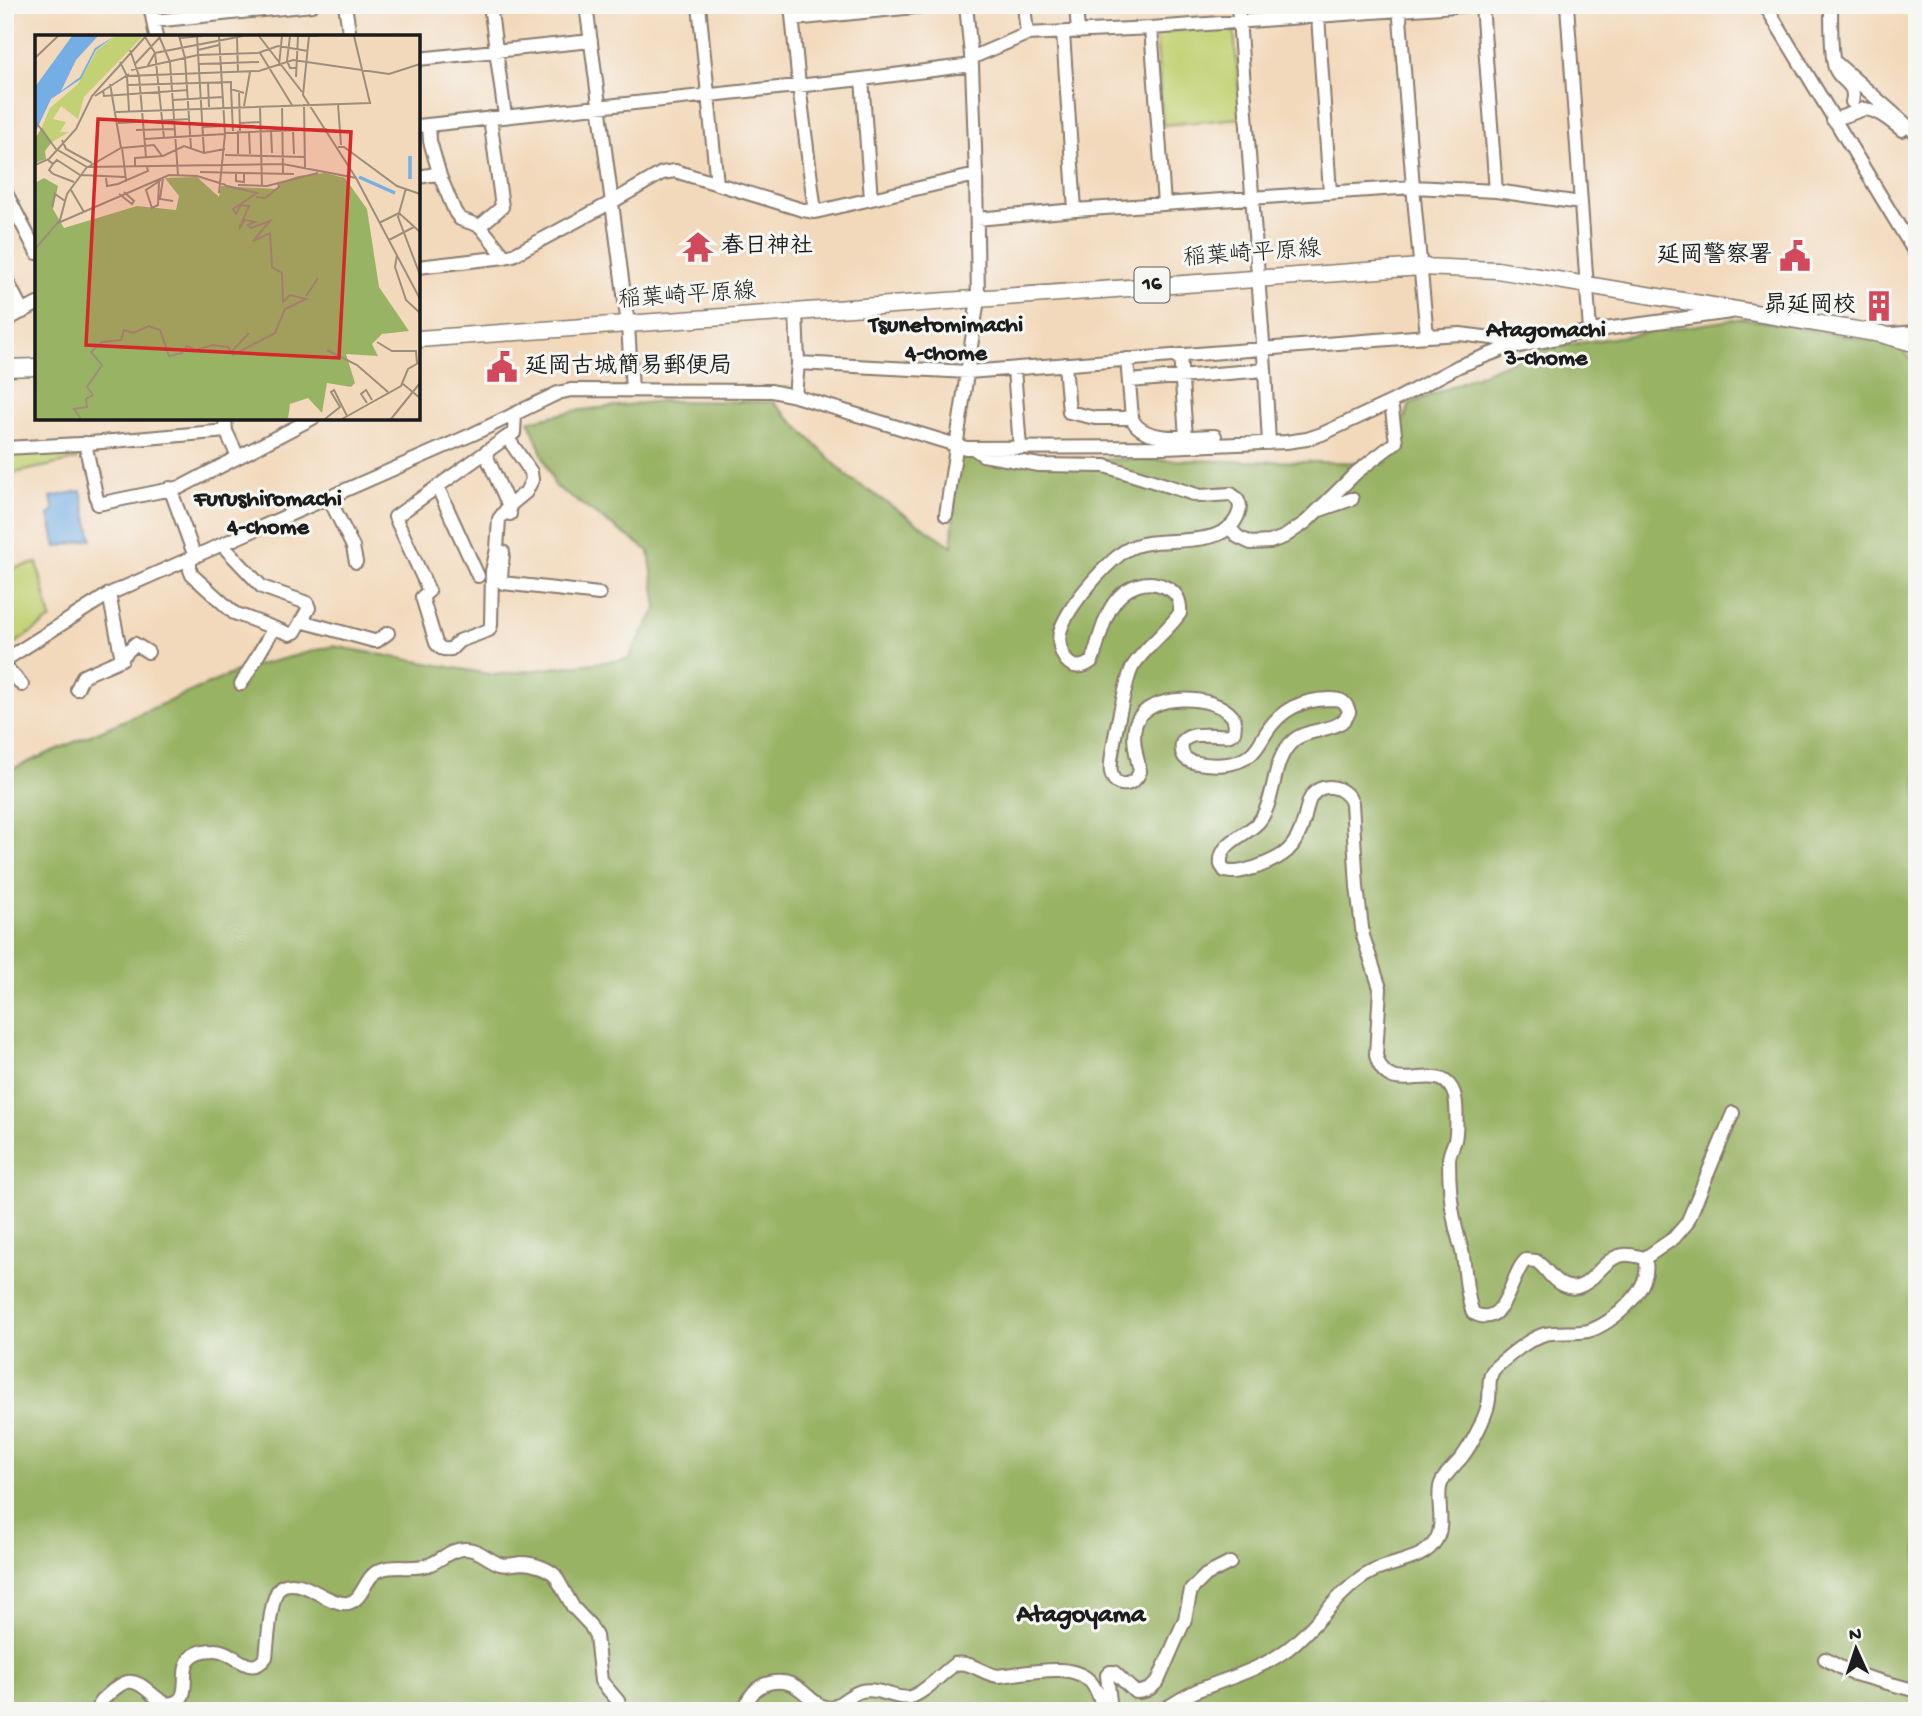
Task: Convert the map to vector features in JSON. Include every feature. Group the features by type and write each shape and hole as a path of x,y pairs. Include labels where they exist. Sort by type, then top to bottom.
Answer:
{"main road":[{"name":"稲葉崎平原線","path":"420,340 1420,267 1497,270 1881,334 1917,344"},
{"path":"6,368 35,367"}],"street":[{"path":"150,5 156,35"},
{"path":"153,22 312,5"},
{"path":"345,5 350,35"},
{"path":"490,5 505,116"},
{"path":"586,5 628,325 632,390"},
{"path":"699,5 717,184"},
{"path":"791,5 815,212"},
{"path":"793,19 935,5"},
{"path":"946,515 978,299 976,175 966,5"},
{"path":"1024,5 1027,34"},
{"path":"1076,5 1078,32"},
{"path":"1238,5 1269,443"},
{"path":"505,257 480,226 460,219 455,212 424,125 862,79 971,62 1027,34 1152,28 1469,5"},
{"path":"1482,5 1496,191"},
{"path":"1567,5 1590,331"},
{"path":"1765,5 1917,256"},
{"path":"1830,5 1836,69 1854,94 1852,102 1833,120"},
{"path":"1399,8 1427,336"},
{"path":"1318,16 1330,192"},
{"path":"1152,28 1164,204"},
{"path":"1063,33 1075,210"},
{"path":"420,60 591,41"},
{"path":"1834,61 1917,134"},
{"path":"862,79 871,199"},
{"path":"1852,102 1871,99 1880,102"},
{"path":"1833,120 1869,109 1879,113 1917,141"},
{"path":"480,226 502,207 490,118"},
{"path":"420,267 505,257 662,173 675,171 803,211 815,212 976,175"},
{"path":"420,177 436,174 440,176"},
{"path":"977,219 1413,187 1496,191 1581,203"},
{"path":"5,191 35,249"},
{"path":"5,277 23,312"},
{"path":"5,321 35,305"},
{"path":"5,660 109,594 515,415 558,393 571,390 771,391 956,446 973,448 1164,447 1269,443 1307,439 1322,434 1459,366 1530,342 1590,331 1741,311"},
{"path":"795,396 798,363 796,312"},
{"path":"1881,334 1917,332"},
{"path":"798,363 968,372 1460,334 1480,335 1502,341 1530,342"},
{"path":"1180,355 1186,436"},
{"path":"1127,359 1133,423 1157,437 1215,436 1216,444"},
{"path":"1065,364 1069,412 1095,418 1132,418"},
{"path":"1014,369 1020,447"},
{"path":"1129,381 1265,370"},
{"path":"1229,527 1237,537 1251,543 1270,542 1296,531 1357,472 1396,442 1391,402"},
{"path":"508,437 531,472 531,480 526,492 509,506 499,519 492,571 491,625 489,630 459,641 451,649 444,650 436,643 422,597 429,591 395,517 438,488 485,453 508,437 514,433 515,415"},
{"path":"85,443 98,504 181,487 309,420"},
{"path":"5,448 85,443 225,425 238,457"},
{"path":"973,448 983,455 1039,465 1105,466 1200,496 1231,494 1236,498 1240,509 1234,522 1219,534 1204,539 1150,542 1128,549 1094,579 1080,597 1060,631 1060,650 1067,663 1079,667 1087,665 1091,661 1108,611 1118,596 1135,586 1159,584 1178,597 1180,613 1132,667 1127,680 1110,761 1114,781 1119,784 1126,785 1138,778 1140,771 1134,732 1141,714 1157,703 1175,699 1193,700 1217,706 1233,717 1234,732 1230,735 1192,735 1185,738 1181,744 1184,757 1190,762 1204,764 1232,763 1249,756 1278,717 1301,702 1334,699 1345,702 1349,712 1345,720 1298,736 1291,742 1279,763 1262,817 1255,827 1229,844 1222,852 1221,865 1226,871 1241,872 1275,860 1293,846 1300,834 1314,793 1331,787 1349,796 1352,803 1363,936 1380,988 1376,1055 1378,1064 1382,1070 1401,1080 1422,1076 1437,1078 1445,1082 1455,1095 1455,1138 1449,1162 1455,1223 1473,1314 1489,1315 1504,1304 1519,1267 1526,1260 1536,1261 1556,1281 1567,1287 1579,1287 1586,1284 1612,1258 1624,1255 1646,1258 1674,1238 1687,1223 1732,1113"},
{"path":"485,453 511,513 506,522 501,578 503,583 599,594"},
{"path":"170,488 193,558 190,570 192,575 234,613 290,634 295,632 309,608 307,603 262,587 227,550 225,544"},
{"path":"438,488 478,576"},
{"path":"329,498 353,547 356,562"},
{"path":"1316,511 1352,499"},
{"path":"109,594 122,657"},
{"path":"301,621 377,641 388,633"},
{"path":"241,684 274,628"},
{"path":"77,689 83,676 122,659 135,644 148,652"},
{"path":"5,666 22,685"},
{"path":"1161,1711 1195,1692 1276,1657 1291,1647 1361,1578 1419,1554 1435,1543 1440,1530 1440,1487 1464,1455 1486,1413 1490,1397 1489,1375 1494,1368 1543,1335 1589,1331 1609,1321 1626,1307 1638,1291 1647,1272 1646,1258"},
{"path":"98,1711 101,1701 128,1682 139,1684 164,1703 178,1701 184,1695 186,1666 197,1653 220,1650 246,1665 261,1664 266,1657 275,1595 282,1586 300,1586 337,1602 350,1603 358,1598 372,1576 380,1570 426,1565 455,1551 469,1548 503,1565 533,1564 553,1572 573,1607 590,1625 596,1636 599,1676 623,1711"},
{"path":"1111,1711 1107,1675 1114,1672 1135,1692 1152,1688 1158,1681 1185,1619 1191,1590 1206,1575 1230,1563"},
{"path":"1825,1659 1851,1673 1917,1691"},
{"path":"744,1711 757,1688 774,1682 790,1682 828,1709 865,1690 873,1689 896,1697 910,1697 955,1664 961,1663 998,1676 1054,1670 1076,1672 1094,1686 1103,1711"}],"green space":[{"path":"1231,26 1234,29 1241,118 1163,125 1156,35 1159,32"},
{"path":"1743,318 1898,345 1917,365 1917,1711 5,1711 5,772 243,669 333,646 494,675 628,659 657,608 649,551 555,486 529,421 574,411 661,401 773,402 848,477 952,546 956,457 1386,463 1410,404 1540,349"},
{"path":"75,451 76,460 5,475 5,455"},
{"path":"37,563 51,619 5,650 5,570"}],"water":[{"path":"81,491 92,539 56,547 49,514 54,513 51,497"}],"place":[{"name":"春日神社","path":"698,247"},
{"name":"延岡警察署","path":"1795,256"},
{"name":"昴延岡校","path":"1879,306"},
{"name":"延岡古城簡易郵便局","path":"502,367"}],"district":[{"name":"Tsunetomimachi 4-chome","path":"946,340"},
{"name":"Atagomachi 3-chome","path":"1546,345"},
{"name":"Furushiromachi 4-chome","path":"268,514"},
{"name":"Atagoyama","path":"1081,1616"}]}
